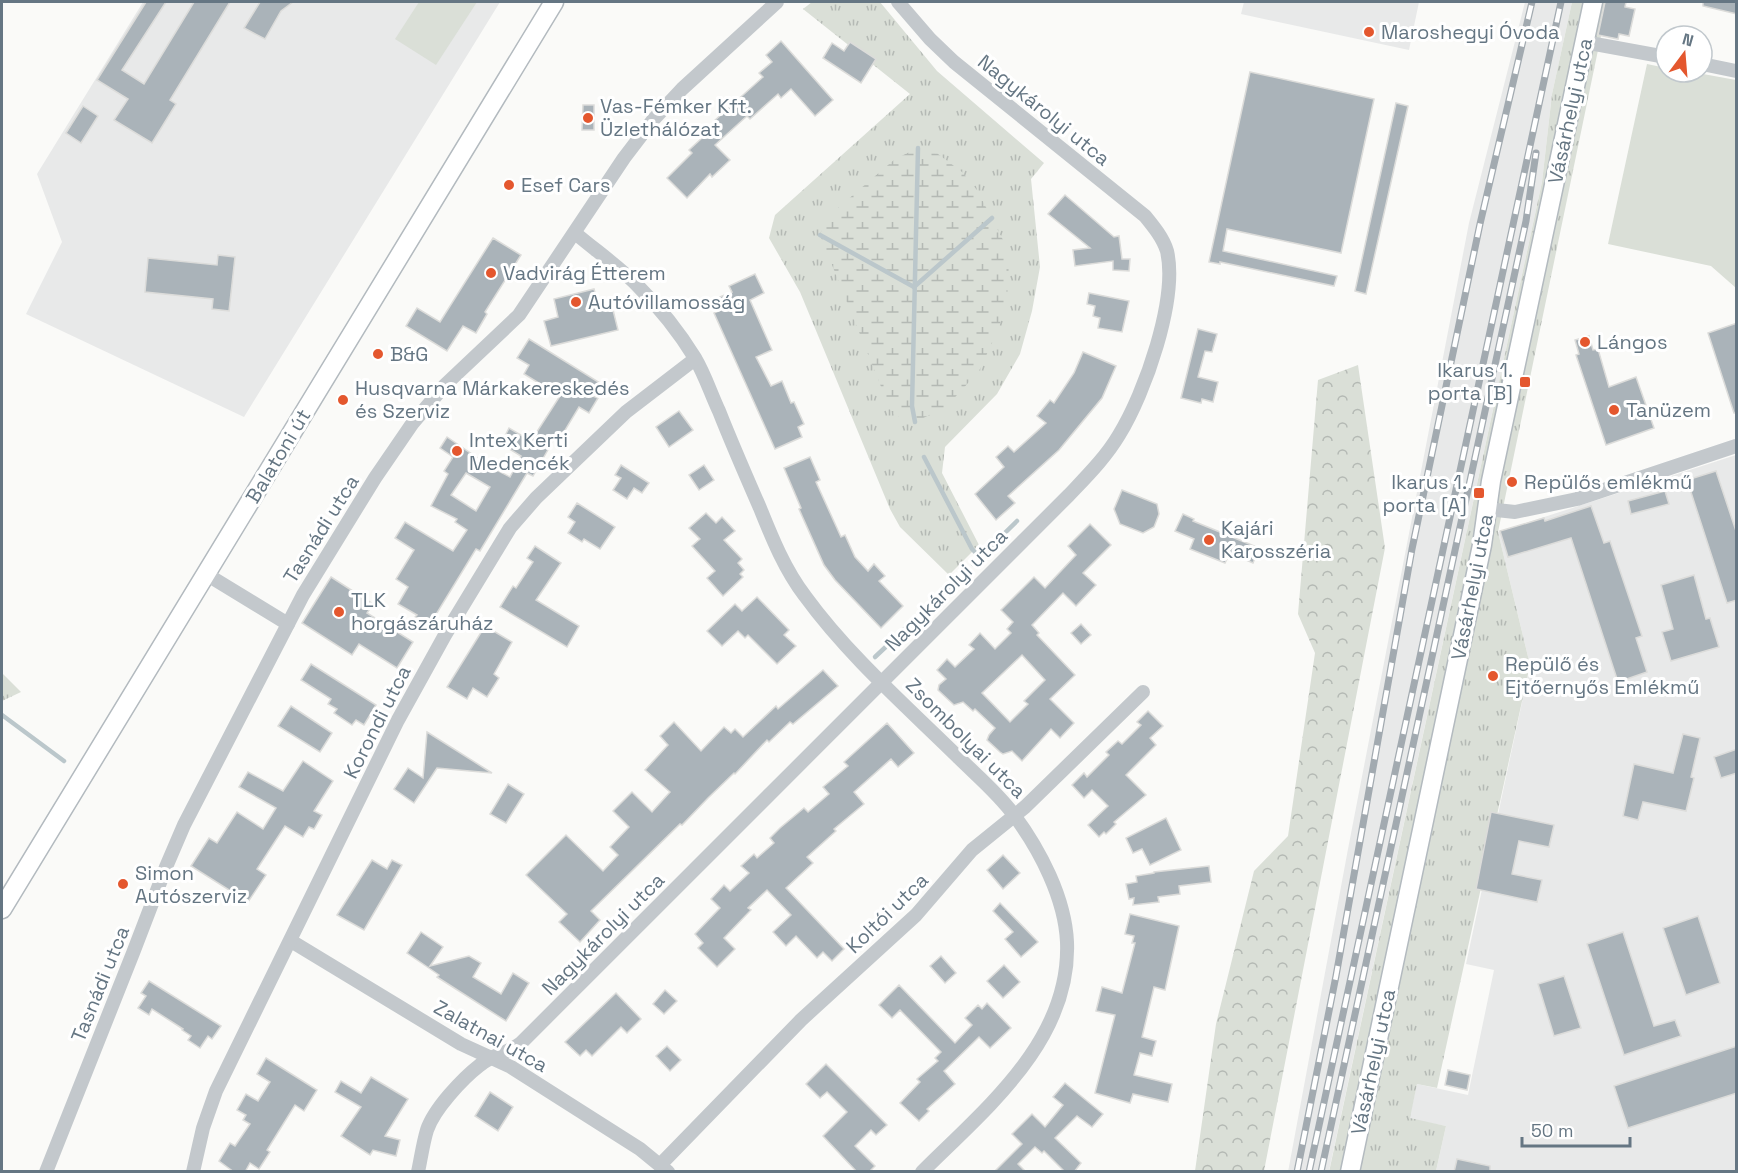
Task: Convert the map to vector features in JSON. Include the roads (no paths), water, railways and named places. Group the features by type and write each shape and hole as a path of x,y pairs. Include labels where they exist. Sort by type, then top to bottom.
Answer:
{"street":[{"name":"Balatoni út","path":"2,909 554,2"},
{"name":"Tasnádi utca","path":"46,1172 184,825 322,563 411,424 445,385 519,315 624,158 654,120 682,89 777,2"},
{"name":"Nagykárolyi utca","path":"418,1172 427,1130 435,1114 480,1065 491,1058 512,1051 521,1043 1069,495 1104,457 1134,409 1150,369 1165,312 1170,268 1166,249 1158,232 1145,216 954,62 898,2"},
{"name":"Vásárhelyi utca","path":"1350,1172 1482,545 1491,481 1593,2"},
{"path":"1584,42 1654,55"},
{"path":"1714,66 1737,71"},
{"name":"Zsombolyai utca","path":"574,233 636,284 668,320 695,359 786,567 802,594 826,623 882,681 1005,803 1015,815 1040,857 1055,889 1064,916 1067,942 1066,968 1060,994 1048,1025 1031,1055 1005,1089 922,1172"},
{"name":"Korondi utca","path":"193,1172 209,1107 398,720 445,635 510,528 536,498 626,412 695,359"},
{"path":"1486,509 1515,512 1577,499 1737,446"},
{"path":"206,574 288,624"},
{"name":"Koltói utca","path":"664,1168 801,1020 916,915 972,850 1025,807 1143,692"},
{"name":"Zalatnai utca","path":"291,941 460,1044 511,1067 640,1149 664,1168"}],"waterway":[{"path":"915,422 912,406 918,148"},
{"path":"914,287 992,218"},
{"path":"820,235 914,287"},
{"path":"924,457 972,549 980,557"},
{"path":"973,564 1017,521"},
{"path":"875,657 963,574"},
{"path":"2,715 64,761"}],"railway":[{"path":"1297,1172 1336,976 1412,549 1480,224 1532,2"},
{"path":"1309,1172 1561,2"},
{"path":"1321,1172 1526,221 1536,153"}],"place":[{"name":"Maroshegyi Óvoda","path":"1369,32"},
{"name":"Vas-Fémker Kft. Üzlethálózat","path":"588,118"},
{"name":"Esef Cars","path":"509,185"},
{"name":"Vadvirág Étterem","path":"491,273"},
{"name":"Autóvillamosság","path":"576,302"},
{"name":"Lángos","path":"1585,342"},
{"name":"B&G","path":"378,354"},
{"name":"Ikarus 1. porta [B]","path":"1525,382"},
{"name":"Husqvarna Márkakereskedés és Szerviz","path":"343,400"},
{"name":"Tanüzem","path":"1614,410"},
{"name":"Intex Kerti Medencék","path":"457,451"},
{"name":"Repülős emlékmű","path":"1512,482"},
{"name":"Ikarus 1. porta [A]","path":"1479,493"},
{"name":"Kajári Karosszéria","path":"1209,540"},
{"name":"TLK horgászáruház","path":"339,612"},
{"name":"Repülő és Ejtőernyős Emlékmű","path":"1493,676"},
{"name":"Simon Autószerviz","path":"123,884"}]}
